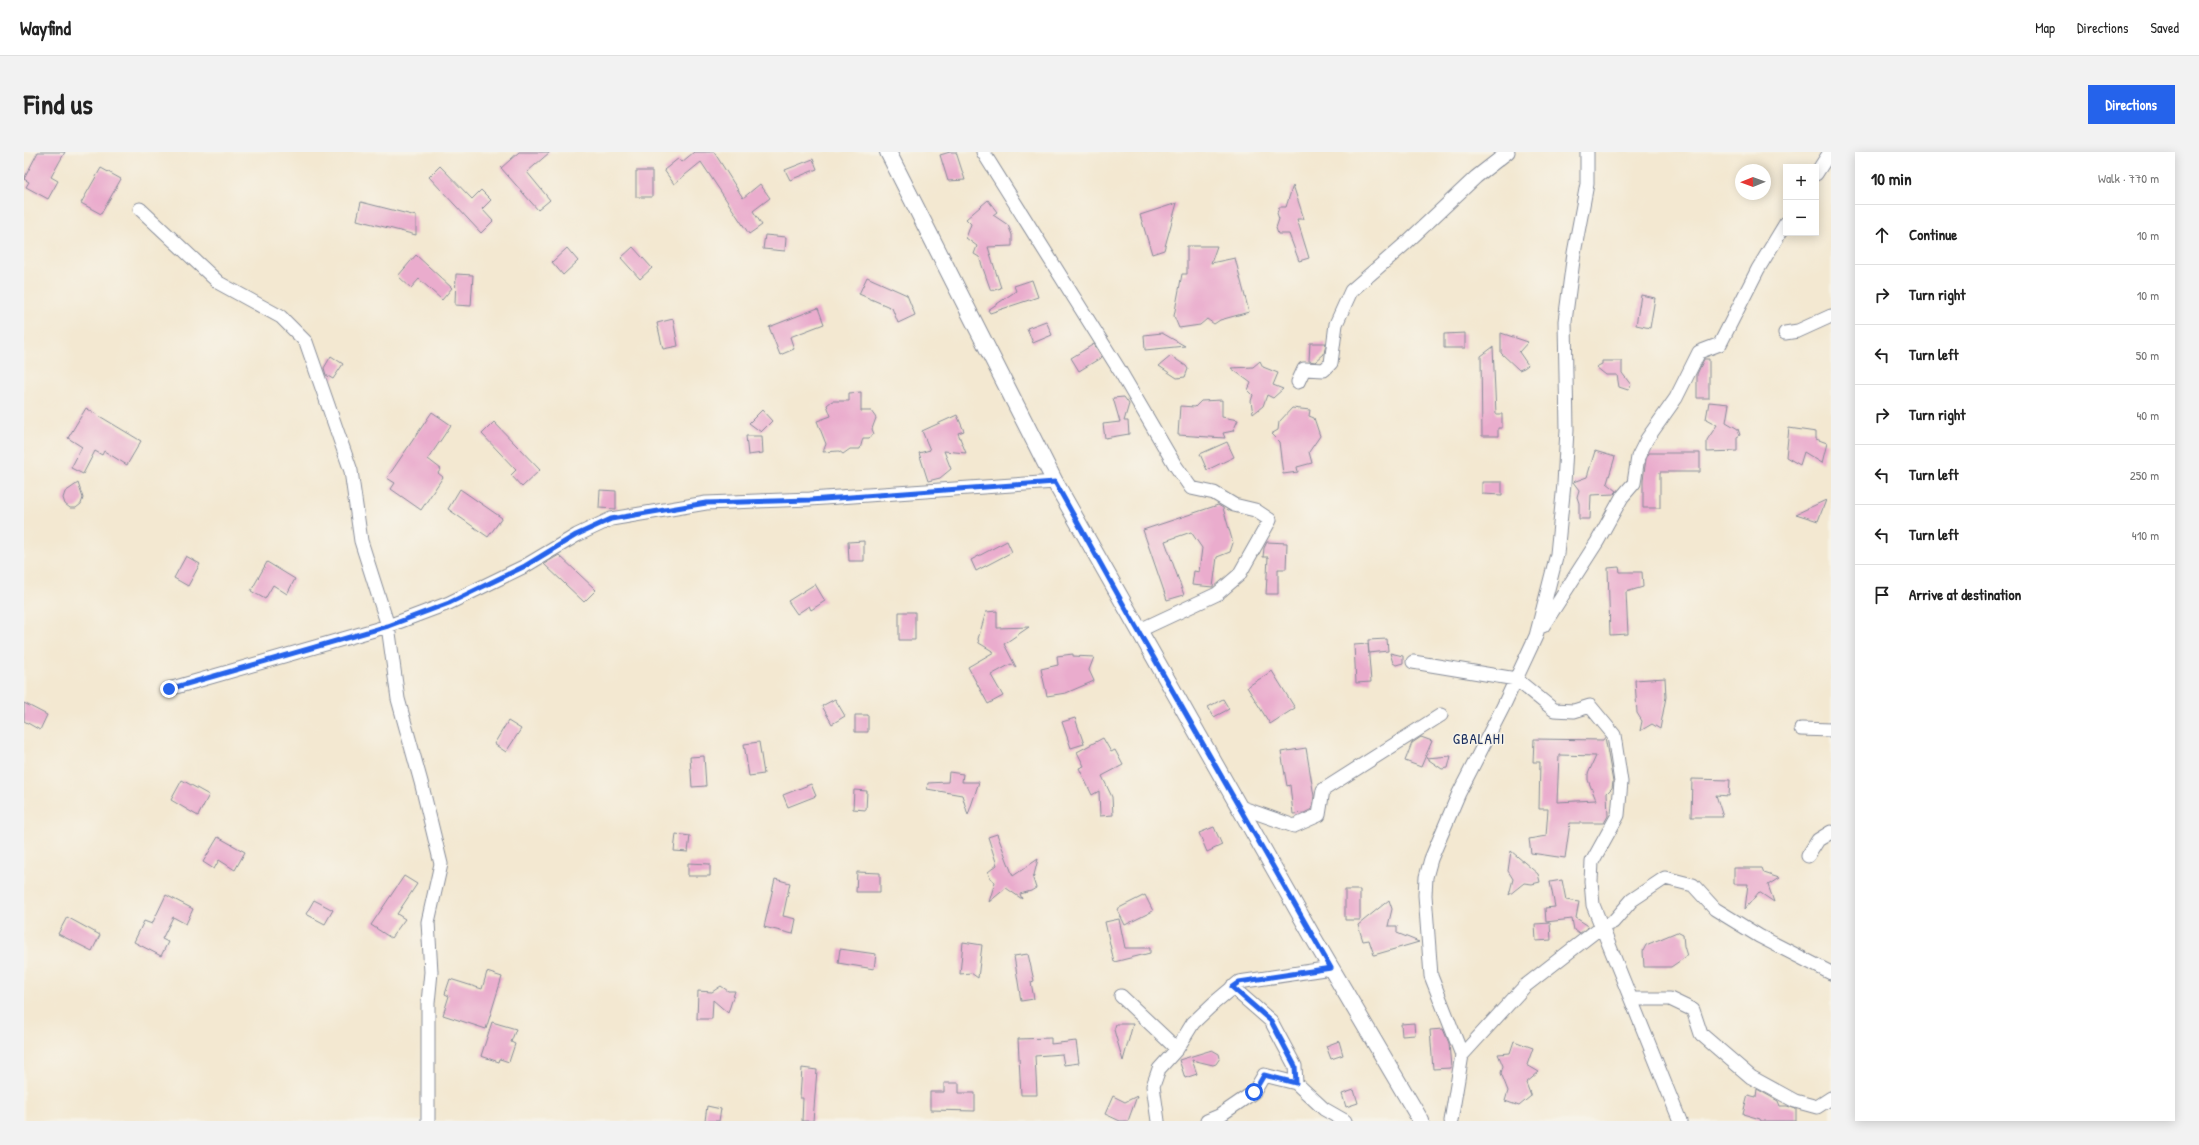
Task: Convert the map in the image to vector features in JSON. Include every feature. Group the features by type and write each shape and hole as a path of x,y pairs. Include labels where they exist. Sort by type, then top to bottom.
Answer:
{"street":[{"path":"888,152 1055,482 1331,968 1421,1121"},
{"path":"983,152 1120,372 1175,465 1191,488 1214,493 1234,505 1255,510 1270,520 1239,575 1217,594 1140,630"},
{"path":"1298,382 1304,369 1324,370 1331,362 1336,324 1351,291 1406,243 1476,177 1508,152"},
{"path":"1536,636 1557,554 1567,430 1565,322 1574,253 1587,184 1587,152"},
{"path":"1819,169 1830,152"},
{"path":"140,209 219,283 281,317 306,342 351,471 361,542 388,626 398,699 421,782 441,864 428,922 431,972 428,1003 428,1121"},
{"path":"1451,1121 1462,1055 1431,976 1425,895 1426,877 1431,859 1459,793 1536,636 1597,542 1622,497 1634,483 1638,456 1647,439 1676,398 1699,352 1720,344 1758,269 1783,228"},
{"path":"1785,333 1798,331 1831,316"},
{"path":"169,689 388,626 449,603 525,566 576,535 611,519 706,503 810,500 1055,482"},
{"path":"1413,662 1516,679 1554,710 1574,711 1590,706 1614,735 1621,782 1618,815 1592,862 1591,881 1593,905 1680,1121"},
{"path":"1240,807 1294,826 1319,815 1323,790 1441,715"},
{"path":"1801,729 1831,730"},
{"path":"1808,856 1818,840 1831,832"},
{"path":"1462,1055 1525,986 1601,927 1613,922 1632,900 1665,878 1693,885 1715,909 1740,925 1831,973"},
{"path":"1158,1121 1153,1086 1159,1069 1177,1049 1193,1023 1232,987 1239,982 1331,968"},
{"path":"1232,987 1271,1021 1295,1066 1296,1083"},
{"path":"1122,996 1177,1049"},
{"path":"1631,999 1670,999 1693,1010 1701,1034 1751,1077 1796,1101 1831,1109"},
{"path":"1207,1121 1219,1116 1254,1092 1264,1075 1296,1083 1324,1109 1345,1121"},
{"path":"1817,1107 1831,1098"}],"building":[{"path":"38,152 65,152 51,177 58,181 48,199 26,187 29,182 24,179"},
{"path":"519,152 550,152 527,172 550,200 538,210 501,168"},
{"path":"694,152 714,152 743,198 760,184 770,198 753,211 762,225 749,234 701,162 674,184 664,170 679,158 682,162"},
{"path":"956,152 965,180 948,181 940,155"},
{"path":"813,159 817,169 790,180 785,170"},
{"path":"440,166 472,199 481,190 491,200 482,209 493,221 481,233 429,177"},
{"path":"101,168 121,179 101,214 81,203"},
{"path":"636,171 652,171 652,197 636,197"},
{"path":"1293,185 1304,219 1297,219 1309,258 1299,261 1289,234 1278,234 1276,228 1279,219 1277,213 1279,207 1286,207"},
{"path":"988,200 997,212 993,215 1008,225 1012,235 1012,246 988,247 1001,288 991,291 979,257 974,254 977,246 966,238 971,224 966,219"},
{"path":"361,202 416,216 416,235 357,220"},
{"path":"1177,203 1164,250 1152,254 1140,215"},
{"path":"765,235 786,237 785,251 763,249"},
{"path":"1187,246 1217,246 1211,263 1235,258 1249,312 1220,320 1214,324 1207,319 1200,325 1179,328 1174,316 1182,274 1187,274"},
{"path":"633,247 652,268 640,279 621,258"},
{"path":"567,248 578,261 563,275 552,262"},
{"path":"416,255 452,288 442,300 419,279 411,288 398,276"},
{"path":"456,274 473,275 471,306 455,305"},
{"path":"867,277 907,295 915,315 898,323 892,308 859,294"},
{"path":"1032,280 1038,297 990,313 988,310 1016,291 1014,286"},
{"path":"1641,295 1655,298 1650,328 1636,325"},
{"path":"818,308 824,324 790,337 794,349 780,355 769,327"},
{"path":"673,319 678,346 663,349 657,323"},
{"path":"1046,321 1052,335 1033,343 1027,328"},
{"path":"1162,333 1185,346 1145,350 1144,335"},
{"path":"1465,333 1465,348 1444,348 1444,334"},
{"path":"1501,333 1528,342 1519,352 1528,365 1524,368 1519,370 1501,353"},
{"path":"1310,343 1326,343 1324,354 1315,362 1309,361"},
{"path":"1094,344 1102,357 1079,371 1071,358"},
{"path":"1493,347 1496,414 1502,414 1502,428 1498,428 1498,436 1482,436 1481,356"},
{"path":"331,356 343,364 333,379 326,375 324,368"},
{"path":"1171,356 1188,369 1185,377 1177,378 1159,366"},
{"path":"1704,359 1709,359 1709,398 1697,398 1697,374"},
{"path":"1260,361 1263,367 1278,373 1273,385 1283,389 1273,398 1267,395 1263,406 1253,414 1251,401 1253,395 1248,390 1251,383 1231,368 1253,367"},
{"path":"1602,361 1622,361 1622,373 1631,385 1628,390 1619,387 1617,375 1606,375 1596,367 1602,364"},
{"path":"861,392 861,411 871,411 876,418 872,429 874,434 869,438 863,438 860,449 850,449 843,454 839,451 823,452 826,444 817,421 831,416 827,405 832,401 849,401 849,393"},
{"path":"1124,397 1129,404 1124,421 1128,421 1129,434 1105,438 1103,424 1120,422 1113,398"},
{"path":"1222,400 1222,417 1238,420 1233,431 1223,433 1225,438 1178,435 1180,406 1195,407 1201,401"},
{"path":"1709,402 1729,404 1726,422 1738,429 1740,435 1737,437 1737,451 1707,452 1707,440 1717,425 1706,419"},
{"path":"86,408 141,441 127,465 104,451 102,455 95,451 83,474 71,468 82,447 68,438"},
{"path":"1292,408 1310,410 1309,416 1314,418 1320,436 1309,452 1312,463 1297,467 1298,472 1283,474 1279,442 1271,434 1278,430 1279,422"},
{"path":"762,410 772,421 761,432 749,423"},
{"path":"432,412 451,425 428,459 441,469 438,473 443,477 421,510 391,489 395,483 387,478"},
{"path":"957,415 964,431 958,433 966,453 944,451 951,469 940,478 928,481 919,453 930,450 922,431"},
{"path":"494,422 540,470 522,487 511,475 516,470 482,434"},
{"path":"1789,428 1816,432 1816,439 1827,443 1822,463 1804,452 1800,465 1786,457"},
{"path":"746,436 762,436 763,453 748,455"},
{"path":"1227,442 1234,457 1207,470 1200,454"},
{"path":"1595,451 1615,457 1607,483 1617,491 1614,494 1591,495 1590,519 1579,519 1579,503 1577,497 1579,490 1573,482 1587,477"},
{"path":"1649,453 1700,453 1700,472 1660,472 1660,508 1643,508 1643,480 1646,459"},
{"path":"1482,482 1502,482 1502,495 1482,494"},
{"path":"78,483 83,498 81,504 76,508 70,508 65,504 63,498 65,492"},
{"path":"460,489 502,518 488,537 448,509"},
{"path":"600,490 616,491 616,509 599,508"},
{"path":"1826,500 1818,521 1796,514"},
{"path":"1218,505 1223,508 1233,543 1230,552 1217,557 1213,587 1192,585 1194,571 1199,572 1202,548 1191,532 1165,541 1184,595 1167,600 1143,530"},
{"path":"864,541 864,561 849,561 848,542"},
{"path":"1007,541 1012,552 976,571 971,560"},
{"path":"1267,542 1287,543 1286,569 1278,569 1278,594 1266,594 1268,557 1263,557 1264,548"},
{"path":"559,555 596,590 584,602 544,564"},
{"path":"186,556 200,564 188,586 174,578"},
{"path":"267,562 295,579 287,594 273,585 265,599 251,591"},
{"path":"1619,567 1620,572 1642,572 1643,587 1626,592 1628,634 1610,635 1608,568"},
{"path":"815,584 825,601 811,610 809,606 797,614 788,601"},
{"path":"997,611 997,628 1029,627 1004,644 1016,667 1011,664 991,675 1003,696 988,704 968,667 994,652 979,643 978,639 986,612"},
{"path":"899,612 915,612 915,640 899,640"},
{"path":"1387,639 1388,651 1369,653 1368,640"},
{"path":"1368,644 1371,682 1356,683 1354,645"},
{"path":"1390,653 1403,656 1403,663 1396,665 1393,663"},
{"path":"1073,654 1073,656 1094,657 1089,670 1094,681 1066,693 1047,696 1041,669 1058,665 1057,656"},
{"path":"1272,671 1295,708 1270,724 1247,687"},
{"path":"1665,678 1666,697 1660,729 1652,724 1640,731 1642,721 1637,713 1635,680"},
{"path":"835,699 845,716 832,724 822,706"},
{"path":"1223,699 1229,709 1214,717 1208,707"},
{"path":"24,703 47,715 40,730 24,721"},
{"path":"855,715 868,715 868,732 855,732"},
{"path":"1075,718 1084,744 1071,748 1062,722"},
{"path":"508,721 521,729 506,752 494,744"},
{"path":"1421,737 1432,741 1421,767 1405,761 1412,743"},
{"path":"1605,737 1613,782 1612,788 1607,793 1608,816 1604,823 1570,823 1565,858 1531,853 1529,839 1546,836 1548,809 1539,809 1540,762 1533,762 1534,739 1603,740","holes":["1559,755 1596,756 1588,774 1588,780 1596,800 1557,802"]},
{"path":"1103,738 1111,752 1115,750 1123,765 1102,776 1112,797 1113,815 1100,816 1099,791 1092,795 1079,768 1084,766 1077,752"},
{"path":"759,742 764,774 749,776 744,744"},
{"path":"1306,748 1314,796 1312,809 1304,813 1293,814 1290,785 1287,786 1281,752"},
{"path":"704,756 706,786 692,787 690,757"},
{"path":"1451,756 1448,768 1442,769 1426,758"},
{"path":"949,772 963,774 962,782 979,782 968,815 962,795 927,789 928,783 948,782"},
{"path":"1692,779 1730,780 1729,796 1716,795 1723,817 1691,817"},
{"path":"182,780 209,795 198,816 171,800"},
{"path":"811,784 816,796 788,807 783,795"},
{"path":"854,790 867,791 866,810 853,809"},
{"path":"1214,827 1222,845 1207,852 1199,833"},
{"path":"676,834 690,836 688,852 674,851"},
{"path":"997,834 1013,876 1038,859 1033,879 1036,888 1020,894 1022,899 1006,888 989,902 995,882 990,878 988,872 997,865 988,837"},
{"path":"218,837 245,852 235,870 219,860 214,869 203,862"},
{"path":"1511,851 1538,874 1540,882 1532,884 1524,883 1509,895 1513,879 1508,871"},
{"path":"688,863 710,864 710,876 688,876"},
{"path":"1734,868 1762,868 1764,873 1779,878 1768,885 1774,902 1759,892 1745,909 1748,884 1734,884"},
{"path":"857,872 880,873 880,892 856,892"},
{"path":"404,876 417,884 397,914 405,919 391,938 371,925"},
{"path":"775,879 790,883 783,916 796,919 793,934 764,927"},
{"path":"1562,880 1566,900 1579,902 1576,918 1588,927 1579,934 1574,930 1572,919 1546,922 1545,908 1555,907 1550,882"},
{"path":"1345,890 1360,890 1360,920 1345,920"},
{"path":"166,895 193,909 186,924 173,917 162,939 168,942 161,956 134,942 144,921 152,924"},
{"path":"1145,895 1153,911 1125,925 1117,909"},
{"path":"314,900 333,910 325,924 306,914"},
{"path":"1389,900 1392,909 1388,926 1397,926 1397,933 1419,942 1374,955 1369,940 1363,941 1358,925"},
{"path":"67,917 100,935 92,951 58,934"},
{"path":"1119,919 1125,948 1150,948 1150,953 1114,962 1105,922"},
{"path":"1550,923 1551,940 1536,941 1535,924"},
{"path":"1677,932 1683,935 1687,956 1671,967 1644,967 1643,951 1646,945"},
{"path":"963,942 982,945 978,978 971,973 960,974"},
{"path":"840,949 876,954 874,969 838,963"},
{"path":"1028,954 1034,981 1031,982 1034,999 1021,1001 1014,956"},
{"path":"487,972 502,977 486,1029 443,1015 449,996 445,994 450,979 482,989"},
{"path":"721,986 728,991 735,991 728,1013 713,1000 712,1019 697,1019 698,991 712,992"},
{"path":"492,1022 516,1029 511,1042 515,1044 509,1062 500,1059 499,1062 481,1056"},
{"path":"1414,1023 1415,1035 1402,1036 1401,1024"},
{"path":"1116,1024 1133,1024 1123,1061 1114,1030"},
{"path":"1443,1029 1449,1043 1451,1068 1433,1069 1430,1030"},
{"path":"1051,1038 1051,1044 1076,1041 1079,1063 1064,1065 1062,1054 1035,1056 1037,1095 1021,1095 1018,1039"},
{"path":"1339,1041 1343,1055 1331,1059 1326,1046"},
{"path":"1514,1041 1533,1048 1527,1065 1539,1072 1526,1083 1531,1096 1519,1106 1505,1101 1508,1091 1501,1073 1503,1066 1498,1054 1510,1053"},
{"path":"1212,1050 1219,1054 1220,1058 1216,1064 1213,1065 1192,1060 1197,1074 1185,1078 1179,1060"},
{"path":"802,1068 817,1070 813,1121 802,1121 803,1098 800,1098"},
{"path":"944,1083 959,1083 959,1093 975,1093 975,1111 930,1110 930,1092 944,1092"},
{"path":"1757,1089 1778,1101 1780,1106 1787,1106 1796,1109 1796,1121 1761,1121 1760,1119 1743,1114 1748,1095 1756,1097"},
{"path":"1354,1090 1358,1103 1346,1107 1342,1094"},
{"path":"1113,1096 1125,1102 1137,1096 1128,1121 1120,1121 1105,1114"},
{"path":"707,1106 721,1109 719,1121 705,1121"}],"district":[{"name":"GBALAHI","path":"1479,738"}],"route":[{"path":"169,689 388,626 449,603 525,566 576,535 611,519 706,503 810,500 1055,482 1331,968 1239,982 1232,987 1271,1021 1295,1066 1296,1083 1264,1075 1254,1092"}]}
